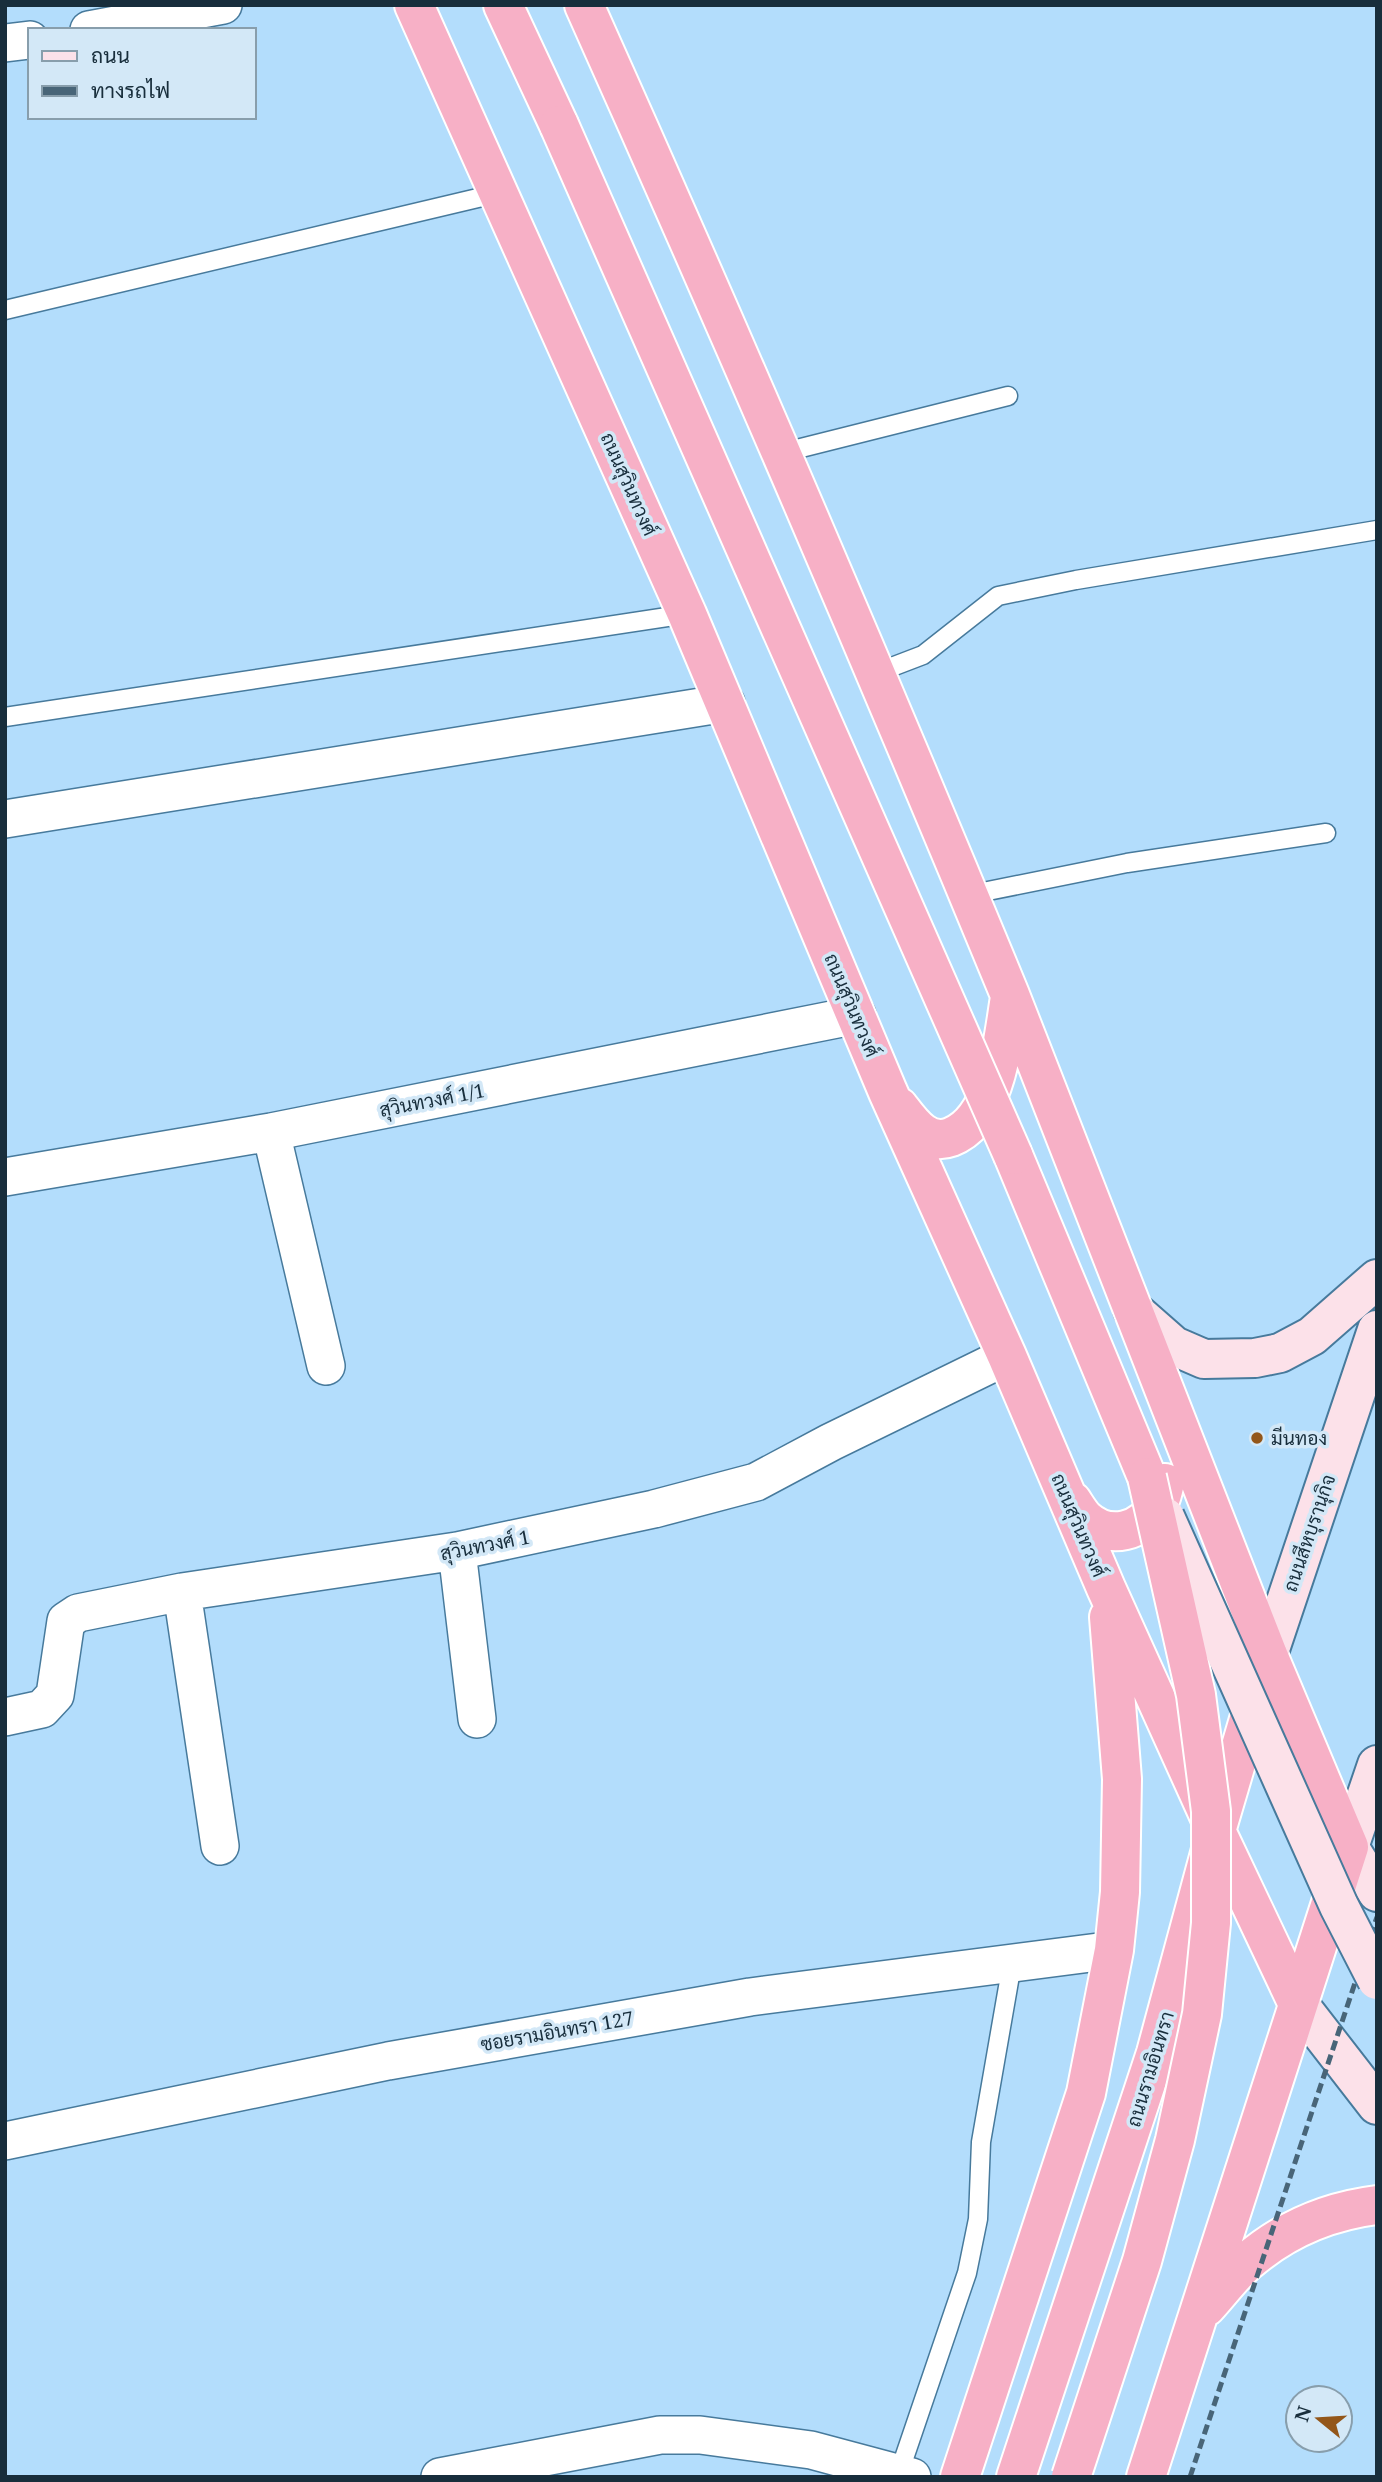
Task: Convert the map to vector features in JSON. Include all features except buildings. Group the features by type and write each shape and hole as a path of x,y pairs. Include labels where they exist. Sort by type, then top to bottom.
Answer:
{"highway":[{"name":"ถนนสุวินทวงศ์","path":"414,5 726,703 888,1092 1007,1356 1106,1588 1297,2002"},
{"path":"503,5 559,125 1013,1155 1147,1476 1196,1695 1211,1811 1211,1923 1202,2014 1175,2140 1142,2261 1071,2477"},
{"path":"584,5 782,453 1010,995 1268,1655 1349,1847 1146,2477"},
{"path":"888,1092 915,1129 925,1135 942,1140 972,1123 989,1093 999,1063 1010,995"},
{"path":"1064,1491 1084,1519 1100,1529 1117,1533 1130,1530 1148,1517 1159,1503 1165,1482 1168,1400"},
{"path":"960,2477 1086,2093 1114,1950 1120,1892 1122,1779 1106,1588"},
{"name":"ถนนรามอินทรา","path":"1016,2477 1156,2053 1216,1831 1268,1655"},
{"path":"1199,2315 1246,2263 1281,2237 1315,2220 1355,2208 1377,2205"}],"main road":[{"path":"1133,1310 1174,1346 1204,1359 1255,1358 1280,1353 1312,1336 1377,1279"},
{"name":"ถนนสีหบุรานุกิจ","path":"1268,1655 1377,1330"},
{"path":"1147,1476 1339,1906 1377,1980"},
{"path":"1377,1765 1349,1847 1377,1892"},
{"path":"1297,2002 1377,2105"}],"street":[{"path":"100,28 223,5"},
{"path":"5,43 28,40"},
{"path":"5,819 726,703"},
{"name":"สุวินทวงศ์ 1/1","path":"5,1177 271,1132 857,1015"},
{"path":"271,1132 326,1366"},
{"name":"สุวินทวงศ์ 1","path":"5,1717 42,1709 55,1695 65,1621 78,1613 182,1592 457,1551 654,1509 756,1482 831,1442 1007,1356"},
{"path":"457,1551 477,1719"},
{"path":"182,1592 220,1846"},
{"name":"ซอยรามอินทรา 127","path":"5,2141 388,2061 737,1999 1114,1950"},
{"path":"440,2477 660,2435 700,2435 811,2450 906,2475"}],"lane":[{"path":"5,310 499,193"},
{"path":"782,453 1008,396"},
{"path":"876,673 923,655 998,596 1076,580 1377,530"},
{"path":"5,718 687,614"},
{"path":"968,895 1127,863 1326,832"},
{"path":"906,2475 967,2273 978,2219 981,2142 1012,1964"}],"railway":[{"path":"1190,2477 1377,1917"}],"place":[{"name":"มีนทอง","path":"1257,1438"}]}
